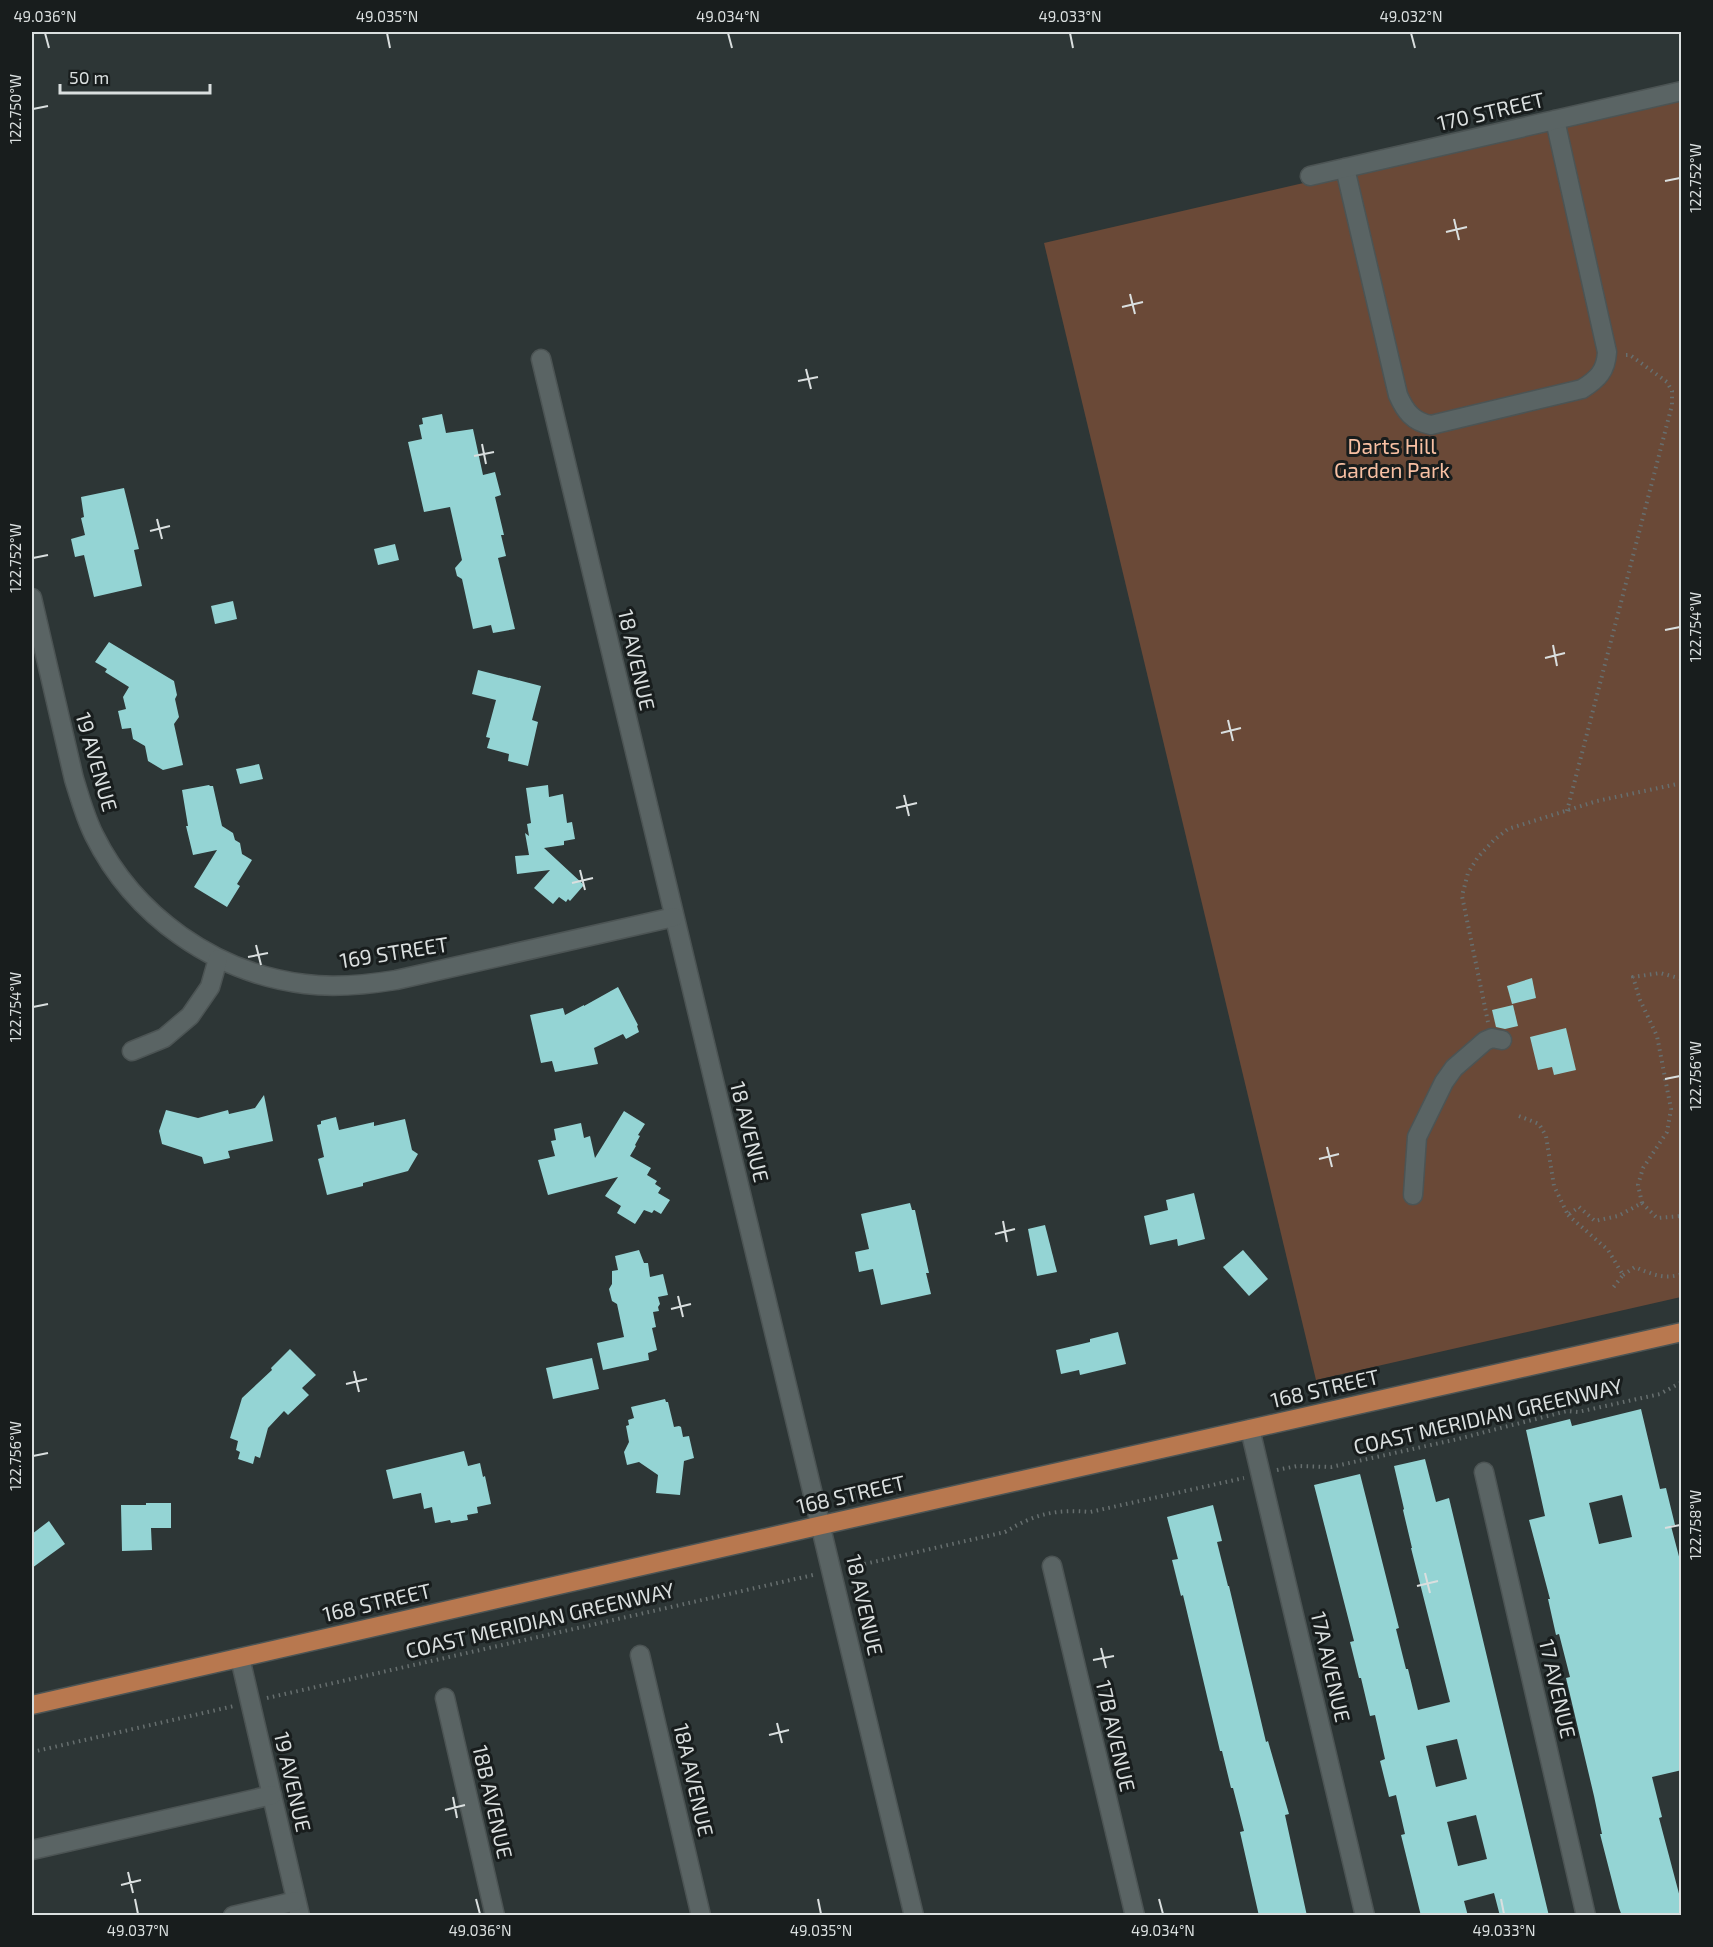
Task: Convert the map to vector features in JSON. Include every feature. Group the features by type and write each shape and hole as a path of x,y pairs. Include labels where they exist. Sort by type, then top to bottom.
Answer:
{"main road":[{"name":"168 STREET","path":"32,1705 1682,1332"}],"street":[{"name":"170 STREET","path":"1310,176 1682,91"},
{"path":"1345,168 1398,395 1404,408 1412,417 1431,425 1582,389 1602,374 1607,352 1555,120"},
{"name":"18 AVENUE","path":"541,360 914,1916"},
{"name":"19 AVENUE","path":"32,598 74,779 94,835 120,877 146,907 192,945 218,959"},
{"name":"169 STREET","path":"218,959 246,971 275,979 335,986 366,985 674,917"},
{"path":"132,1052 164,1038 190,1016 210,987 218,959"},
{"path":"1413,1195 1417,1137 1444,1082 1454,1068 1497,1039"},
{"name":"17A AVENUE","path":"1250,1429 1365,1916"},
{"name":"17 AVENUE","path":"1484,1472 1586,1916"},
{"name":"17B AVENUE","path":"1052,1566 1135,1916"},
{"name":"18A AVENUE","path":"640,1655 701,1916"},
{"name":"19 AVENUE","path":"240,1658 298,1908"},
{"name":"18B AVENUE","path":"445,1698 495,1916"},
{"path":"32,1850 272,1795"},
{"path":"233,1916 298,1908"}],"path":[{"path":"1567,811 1672,405 1672,391 1667,382 1630,355 1620,354"},
{"path":"1497,1039 1462,896 1468,873 1478,857 1508,829 1598,801 1682,783"},
{"path":"1682,979 1660,973 1633,977 1640,1000 1657,1036 1671,1109 1667,1132 1643,1168 1638,1185 1642,1203 1657,1218 1682,1216"},
{"path":"1519,1116 1539,1124 1546,1136 1554,1186 1568,1215 1608,1250 1623,1275"},
{"path":"1568,1215 1579,1207 1595,1221 1618,1216 1642,1203"},
{"path":"1612,1289 1623,1275 1635,1267 1658,1276 1674,1277 1682,1274"},
{"name":"COAST MERIDIAN GREENWAY","path":"1297,1466 1330,1467 1458,1439 1567,1411 1578,1412 1660,1394 1682,1382"},
{"path":"848,1568 1005,1532 1026,1520 1065,1510 1090,1512 1224,1483"},
{"name":"COAST MERIDIAN GREENWAY","path":"266,1698 820,1573"},
{"path":"32,1752 229,1707"}],"green space":[{"name":"Darts Hill Garden Park","path":"1680,96 1681,1297 1316,1380 1044,243"}],"building":[{"path":"442,414 446,433 473,429 483,475 495,472 501,495 495,497 504,535 501,535 506,556 498,558 515,629 493,633 491,625 473,629 462,579 457,576 455,568 462,560 450,507 424,512 408,442 422,439 419,425 423,424 422,418"},
{"path":"124,488 139,549 134,550 142,586 94,597 84,555 75,557 71,539 85,535 81,518 84,517 81,497"},
{"path":"395,544 399,560 378,565 374,549"},
{"path":"233,601 237,619 215,624 211,606"},
{"path":"109,642 174,681 179,717 174,724 183,765 163,770 148,761 145,746 133,739 131,728 122,729 118,711 126,709 123,697 129,687 105,672 107,669 95,662"},
{"path":"478,670 541,686 532,720 538,722 528,766 508,761 509,754 487,748 490,738 486,737 496,700 472,694"},
{"path":"259,764 263,779 240,784 236,769"},
{"path":"548,785 549,797 563,794 567,823 572,822 575,839 564,841 564,845 544,848 584,885 570,901 568,899 566,902 559,897 553,904 534,888 550,870 517,874 515,856 529,855 525,833 529,836 527,824 531,823 526,788"},
{"path":"213,786 222,826 233,833 235,840 240,843 242,854 252,860 237,884 240,886 227,907 194,887 217,850 193,855 186,826 188,826 182,790"},
{"path":"1532,978 1536,998 1512,1004 1507,986"},
{"path":"618,987 638,1025 639,1032 626,1039 623,1034 594,1048 598,1064 555,1072 552,1061 541,1063 530,1015 563,1008 565,1015"},
{"path":"1513,1005 1518,1026 1505,1029 1496,1027 1492,1010"},
{"path":"1566,1028 1576,1070 1554,1075 1552,1067 1538,1070 1530,1037"},
{"path":"264,1095 273,1141 228,1151 230,1158 204,1164 202,1157 162,1144 159,1131 166,1110 198,1118 228,1110 229,1114 255,1108"},
{"path":"624,1111 645,1124 630,1156 651,1168 647,1175 657,1181 655,1184 661,1188 658,1193 670,1200 661,1214 654,1210 652,1213 644,1210 635,1224 617,1213 621,1206 605,1196 618,1177 548,1195 538,1160 555,1156 551,1141 556,1140 554,1129 581,1123 584,1138 590,1136 595,1158"},
{"path":"336,1117 339,1130 374,1122 374,1126 405,1119 412,1150 418,1154 408,1171 327,1195 318,1159 324,1157 317,1125 321,1124 321,1121"},
{"path":"1194,1193 1205,1239 1178,1246 1177,1239 1150,1245 1144,1216 1168,1210 1166,1200"},
{"path":"910,1203 912,1210 915,1210 929,1273 926,1273 931,1294 881,1305 873,1269 859,1272 855,1252 869,1249 861,1214"},
{"path":"1045,1225 1057,1272 1037,1276 1028,1229"},
{"path":"639,1250 644,1263 648,1263 650,1277 663,1274 668,1295 658,1297 659,1311 653,1312 656,1327 652,1328 657,1350 648,1353 649,1360 603,1370 597,1343 624,1337 617,1304 612,1301 609,1289 612,1284 612,1271 618,1270 615,1256"},
{"path":"1243,1250 1268,1279 1249,1296 1223,1267"},
{"path":"1118,1332 1126,1364 1080,1375 1079,1370 1061,1374 1056,1350"},
{"path":"290,1349 316,1375 302,1388 309,1395 288,1415 284,1411 268,1428 260,1458 255,1456 253,1464 238,1459 240,1452 236,1450 238,1441 230,1438 242,1398 272,1370 271,1368"},
{"path":"592,1358 599,1389 553,1399 546,1368"},
{"path":"665,1399 668,1402 674,1427 681,1427 683,1437 689,1436 694,1458 684,1461 680,1495 656,1493 658,1475 639,1462 627,1465 624,1452 629,1442 626,1426 629,1425 628,1420 634,1418 631,1407"},
{"path":"1641,1409 1660,1489 1666,1488 1675,1525 1671,1526 1682,1568 1682,1770 1652,1777 1662,1817 1659,1818 1682,1905 1682,1916 1622,1916 1600,1834 1602,1834 1594,1796 1566,1678 1570,1677 1559,1634 1556,1635 1548,1599 1550,1599 1529,1520 1545,1516 1526,1430 1570,1419 1572,1426","holes":["1622,1495 1632,1537 1599,1544 1589,1503"]},
{"path":"464,1451 468,1466 480,1463 491,1504 477,1507 478,1513 467,1515 468,1520 435,1523 432,1507 424,1509 421,1493 393,1499 386,1470"},
{"path":"1425,1459 1436,1502 1449,1498 1549,1916 1500,1916 1494,1893 1464,1901 1468,1916 1421,1916 1401,1835 1405,1834 1396,1795 1389,1797 1380,1761 1385,1759 1375,1715 1370,1716 1361,1678 1359,1678 1350,1642 1354,1641 1314,1485 1360,1474 1399,1628 1396,1629 1418,1710 1450,1702 1411,1548 1394,1466","holes":["1457,1739 1467,1779 1436,1787 1426,1746","1476,1815 1487,1859 1458,1866 1447,1822"]},
{"path":"146,1503 171,1503 171,1528 151,1528 152,1550 122,1551 121,1505 146,1505"},
{"path":"1213,1505 1222,1541 1217,1542 1266,1742 1268,1741 1289,1814 1285,1815 1307,1916 1259,1916 1240,1832 1244,1831 1222,1751 1220,1751 1183,1595 1181,1596 1172,1560 1178,1559 1167,1517"},
{"path":"49,1521 65,1544 32,1568 32,1534"}]}
